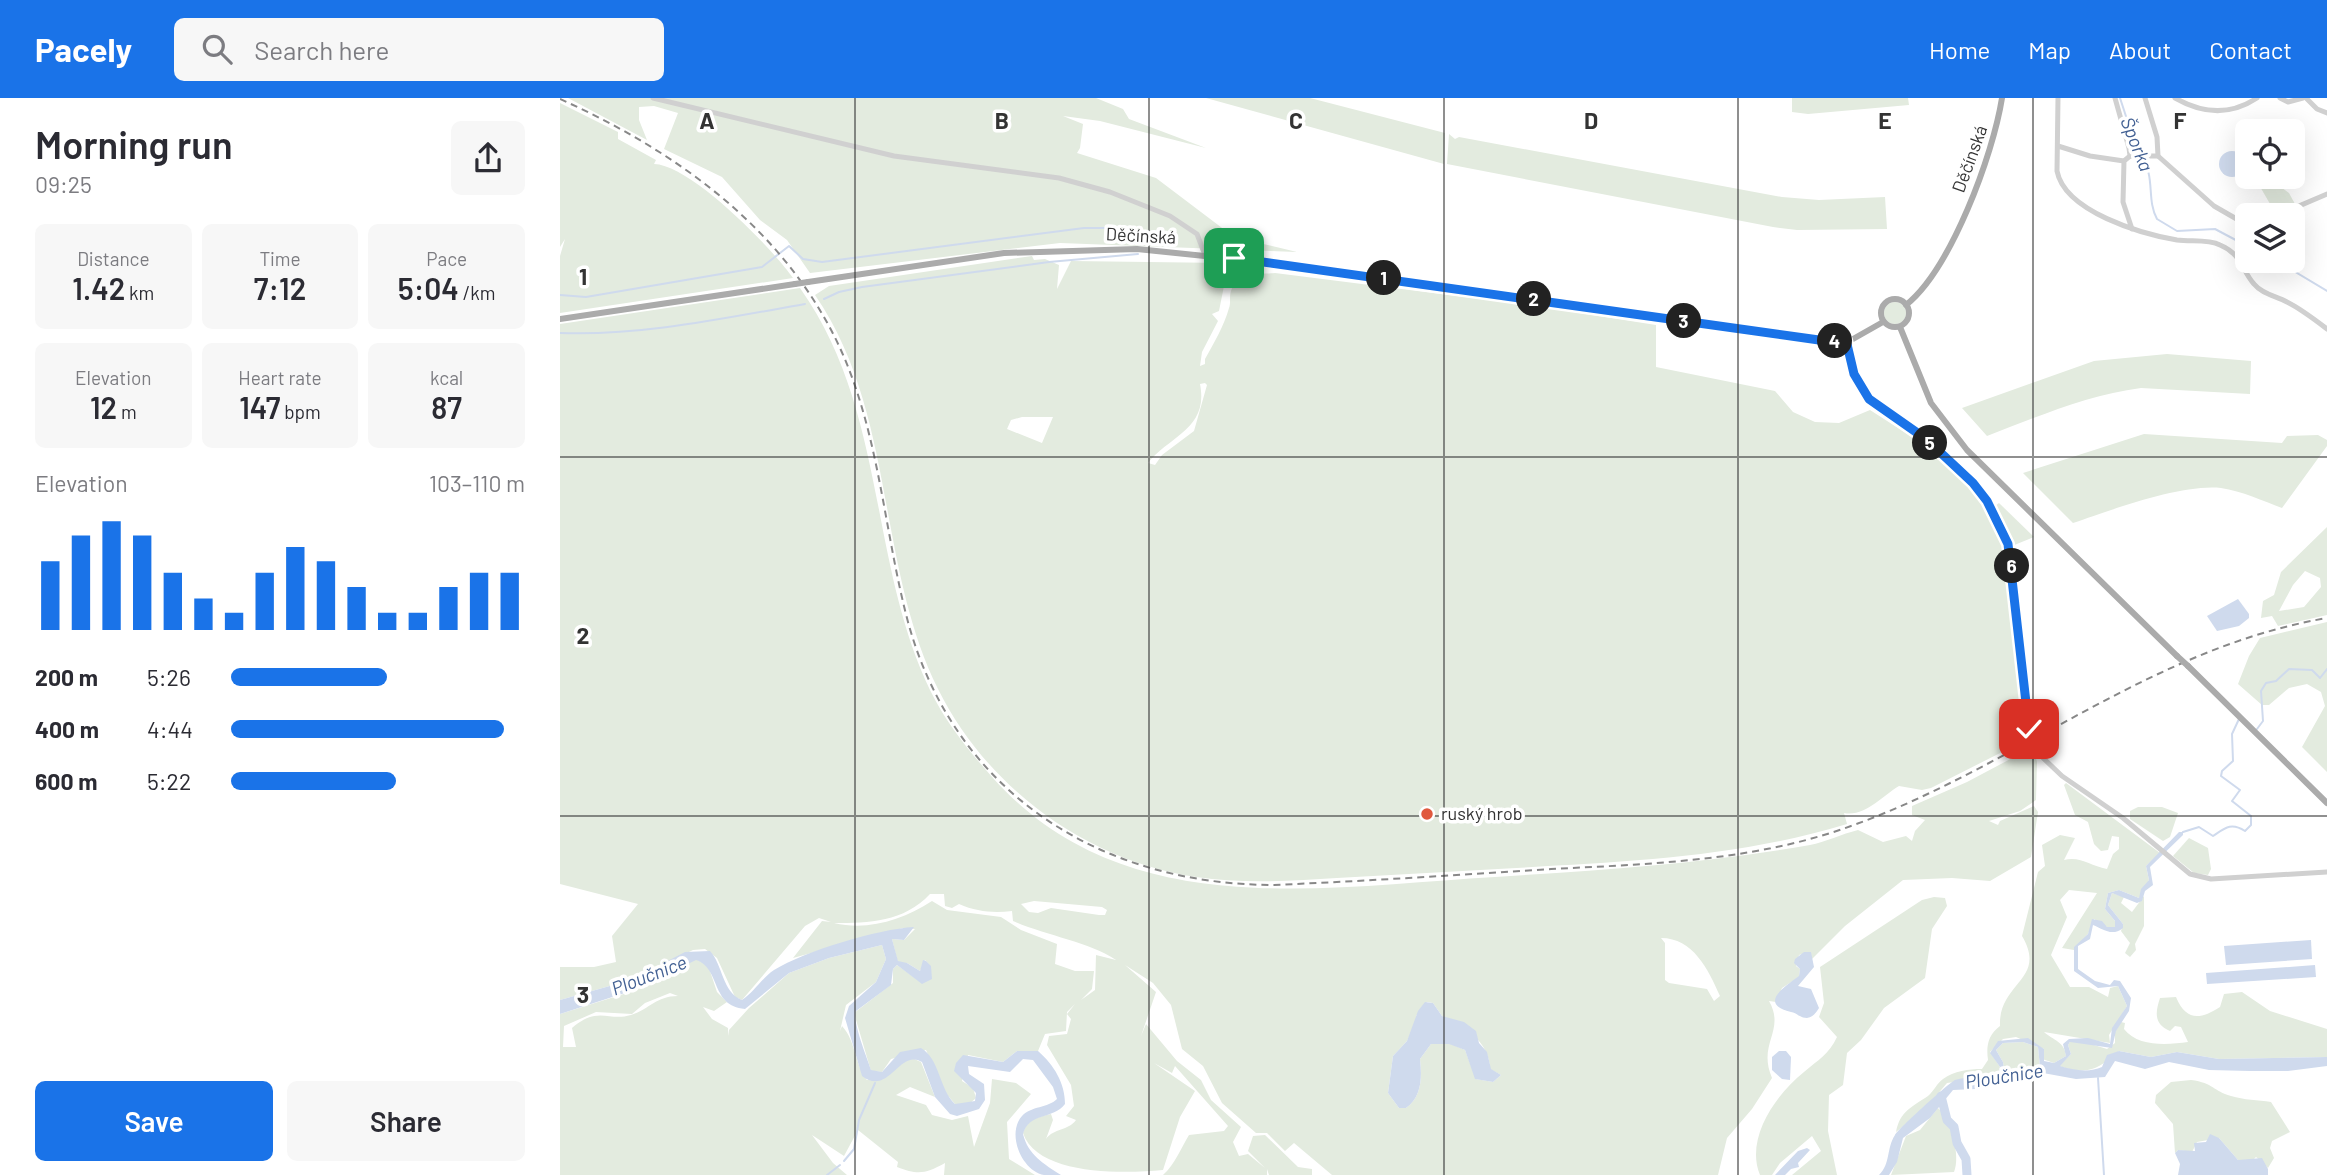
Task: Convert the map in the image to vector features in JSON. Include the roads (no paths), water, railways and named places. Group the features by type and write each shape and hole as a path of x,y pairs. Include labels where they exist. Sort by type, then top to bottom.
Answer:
{"main road":[{"name":"Děčínská","path":"1906,304 1932,279 1957,227 1989,159 2003,98"},
{"name":"Děčínská","path":"560,319 984,256 1048,250 1137,249 1205,255 1819,340 1846,340 1869,332 1883,322"},
{"path":"1897,299 1906,304 1909,316 1900,327 1891,327 1883,322 1880,311 1887,301 1897,299"},
{"path":"1900,327 1931,403 1967,450 2327,803"}],"street":[{"path":"653,98 894,156 1072,181 1110,192 1170,216 1196,234 1205,255"},
{"path":"2058,98 2057,171 2063,186 2100,216 2132,229 2176,240 2220,244 2235,254"},
{"path":"2115,98 2127,158 2123,202 2132,229"},
{"path":"2145,98 2157,138 2158,156"},
{"path":"2175,98 2216,112 2239,108 2257,98"},
{"path":"2280,98 2288,102 2306,99 2327,113"},
{"path":"2058,146 2090,156 2158,156 2214,206 2235,218"},
{"path":"2305,203 2327,194"},
{"path":"2249,273 2252,282 2261,290 2289,302 2327,329"},
{"path":"1846,340 1854,374 1869,399 1926,439 1973,483 1987,501 2008,544 2027,718 2039,755 2062,776 2123,818 2190,874 2211,880 2327,872"}],"water":[{"path":"2235,152 2235,176 2232,177 2223,173 2219,164 2223,155"},
{"path":"2238,599 2249,618 2239,626 2217,631 2207,616"},
{"name":"Ploučnice","path":"2179,832 2183,832 2150,867 2153,885 2145,891 2142,901 2137,903 2112,893 2108,905 2123,924 2123,928 2111,932 2093,925 2090,939 2078,946 2078,969 2095,981 2110,985 2114,980 2120,981 2131,998 2129,1011 2116,1031 2112,1048 2070,1042 2068,1045 2071,1054 2060,1066 2081,1070 2097,1069 2102,1067 2107,1055 2119,1051 2151,1057 2177,1052 2219,1059 2327,1057 2327,1066 2288,1071 2209,1070 2169,1062 2145,1069 2115,1061 2105,1077 2076,1079 2043,1073 1976,1089 1953,1090 1930,1118 1903,1138 1897,1162 1889,1175 1879,1175 1885,1166 1895,1135 1944,1089 1955,1080 1998,1076 2000,1067 1990,1053 1998,1041 2028,1038 2044,1049 2044,1061 2054,1063 2066,1056 2063,1044 2069,1039 2088,1038 2110,1044 2112,1028 2127,1006 2118,986 2098,988 2074,971 2074,947 2088,934 2092,919 2102,921 2107,927 2115,927 2115,921 2105,909 2108,893 2119,890 2139,898 2141,889 2149,880 2146,866","holes":["2023,1042 2038,1047 2040,1067 2005,1077 2003,1062 1996,1050 2003,1043"]},
{"name":"Ploučnice","path":"914,927 904,940 892,939 898,961 920,971 923,960 926,961 931,966 932,979 922,984 897,965 893,969 891,985 856,1011 858,1031 871,1070 882,1072 900,1052 921,1048 932,1059 955,1104 975,1101 976,1093 954,1071 956,1063 963,1055 1003,1062 1017,1051 1038,1051 1058,1075 1065,1104 1060,1109 1030,1122 1023,1134 1033,1153 1061,1175 1044,1175 1029,1167 1016,1142 1017,1124 1022,1116 1057,1099 1053,1087 1033,1060 1023,1059 1010,1072 968,1066 969,1074 984,1084 985,1100 979,1109 957,1116 950,1114 935,1097 922,1062 914,1059 907,1061 880,1081 871,1081 862,1076 845,1018 849,1006 876,982 886,959 882,945 829,958 789,973 745,1009 726,1001 704,964 696,960 637,989 560,1014 560,1000 631,980 685,952 710,951 730,991 742,1000 774,970 787,963 862,936"},
{"path":"2311,940 2312,959 2226,965 2224,946"},
{"path":"1804,952 1811,952 1814,967 1798,986 1811,989 1819,1008 1807,1018 1781,1009 1775,1000 1781,990 1799,976 1800,969 1794,963"},
{"path":"2315,965 2316,977 2207,984 2206,973"},
{"path":"1425,1002 1433,1003 1442,1016 1464,1022 1476,1031 1479,1043 1487,1052 1491,1069 1501,1075 1493,1082 1475,1079 1465,1050 1449,1044 1431,1044 1420,1059 1421,1080 1415,1098 1406,1108 1399,1108 1388,1093 1393,1056 1407,1041 1418,1011"},
{"path":"1779,1051 1786,1051 1791,1057 1790,1080 1782,1079 1772,1070 1772,1057"},
{"path":"2210,1134 2219,1138 2238,1160 2262,1158 2268,1175 2178,1175 2180,1164 2175,1153 2178,1150 2195,1151 2194,1143 2206,1142"},
{"path":"1807,1148 1810,1150 1798,1163 1799,1167 1791,1169 1785,1175 1775,1175 1798,1151"}],"waterway":[{"name":"Šporka","path":"2120,98 2138,153"},
{"name":"Šporka","path":"2141,158 2150,179 2152,203 2157,219 2177,231 2215,229 2235,240"},
{"path":"560,295 586,297 762,267 789,246 803,259 822,262 1084,228 1120,228"},
{"path":"824,299 839,292 862,287 1049,262 1138,254"},
{"name":"Šporka","path":"2297,273 2327,291"},
{"path":"560,333 652,329 805,304"},
{"name":"Šporka","path":"2257,729 2263,721 2261,691 2266,683 2276,681 2289,669 2312,670 2320,678 2327,669"},
{"name":"Šporka","path":"2183,832 2199,827 2213,836 2228,827 2245,831 2251,825 2251,816 2232,801 2240,790 2221,776 2222,771 2233,761 2232,734 2239,719"},
{"path":"2098,1078 2104,1175"},
{"path":"844,1161 854,1149 859,1120 875,1083"},
{"path":"1941,1096 1947,1120 1954,1127 1957,1143 1966,1159 1967,1175"},
{"path":"827,1175 840,1165"}],"railway":[{"path":"560,99 640,140 678,164 747,220 778,252 829,326 846,361 869,434 908,622 930,683 961,736 999,781 1044,818 1095,847 1151,868 1211,881 1274,885 1665,862 1778,847 1851,826 1912,801 2143,681 2202,655 2263,633 2327,618"}],"place":[{"name":"ruský hrob","path":"1427,814"}]}
